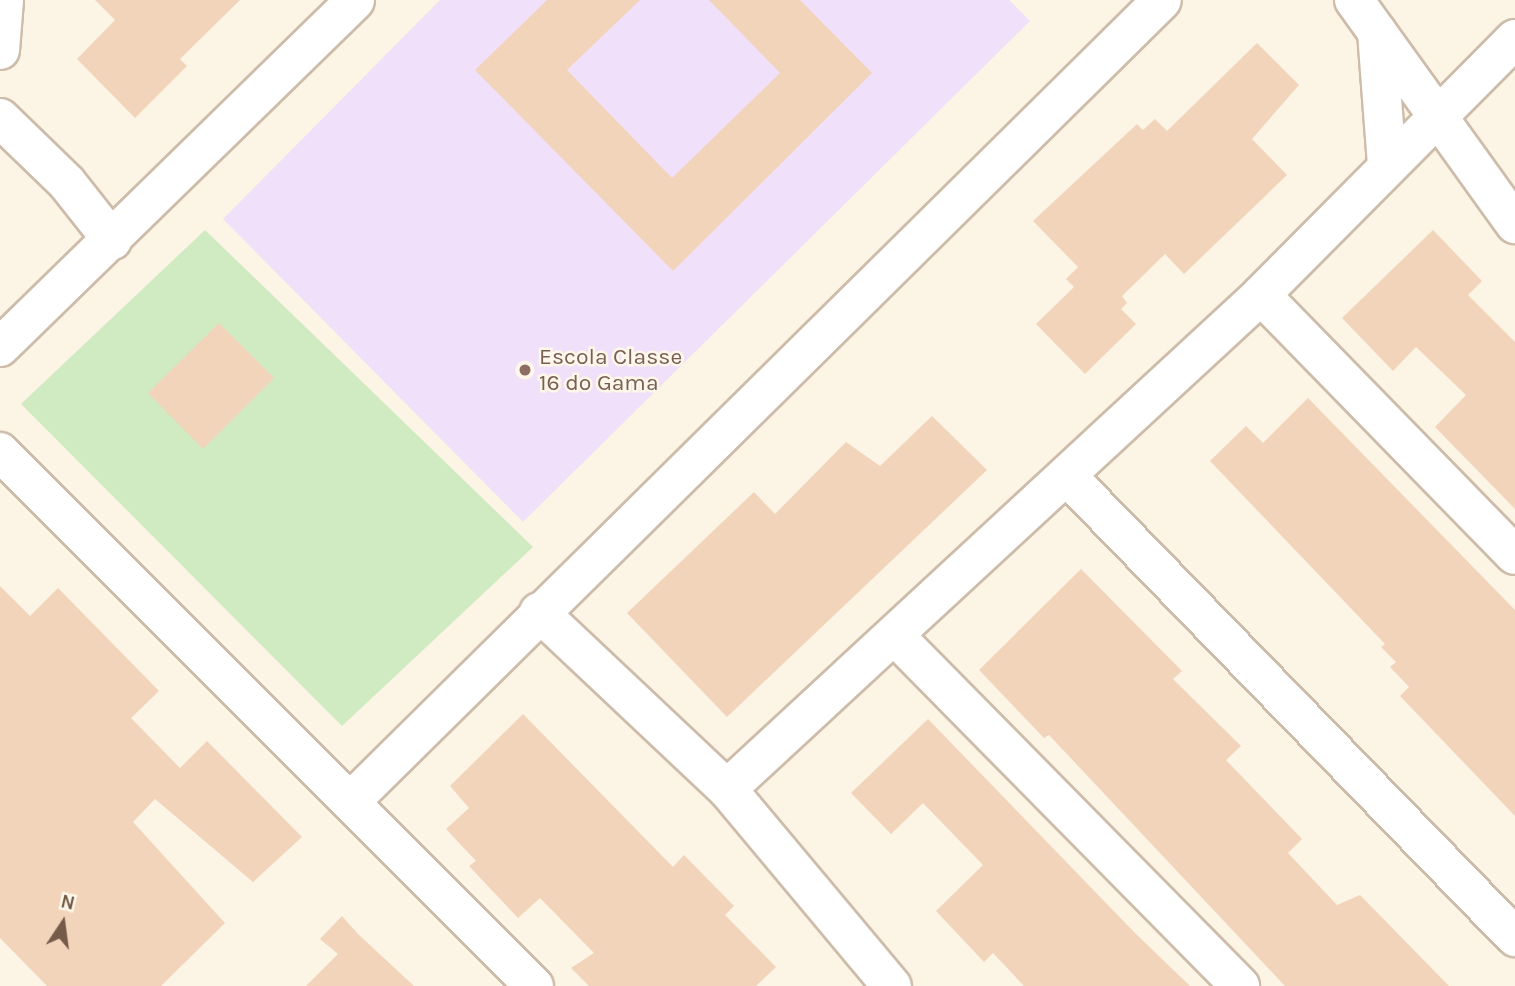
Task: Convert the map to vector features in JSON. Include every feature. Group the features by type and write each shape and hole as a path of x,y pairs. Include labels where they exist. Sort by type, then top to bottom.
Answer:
{"street":[{"path":"0,50 4,0"},
{"path":"0,347 355,0"},
{"path":"352,800 539,612 1162,0"},
{"path":"1354,0 1439,114 1515,224"},
{"path":"1377,32 1387,166"},
{"path":"727,789 1261,295 1515,39"},
{"path":"0,118 67,183 112,240"},
{"path":"1261,295 1515,555"},
{"path":"0,452 352,800 534,986"},
{"path":"1067,476 1515,937"},
{"path":"539,612 727,789 892,986"},
{"path":"894,635 1240,986"}],"shaded area":[{"name":"Escola Classe 16 do Gama","path":"440,0 1009,0 1030,21 523,522 223,219"}],"green space":[{"path":"205,230 533,547 342,726 21,404"}],"building":[{"path":"95,0 240,0 180,59 187,66 135,118 77,59 115,20"},
{"path":"547,0 640,0 567,70 672,178 780,73 709,0 800,0 872,73 673,271 475,70"},
{"path":"1257,43 1299,85 1252,139 1287,175 1184,274 1165,254 1122,296 1127,303 1121,309 1136,324 1085,374 1036,324 1074,287 1066,279 1078,267 1033,221 1137,124 1143,130 1155,119 1167,131"},
{"path":"1433,230 1482,281 1468,295 1515,342 1515,509 1435,427 1466,395 1416,347 1393,371 1342,318"},
{"path":"219,323 274,378 203,449 148,393"},
{"path":"1308,398 1515,610 1515,816 1400,696 1409,687 1390,667 1396,662 1381,647 1385,644 1210,461 1246,426 1263,443"},
{"path":"932,416 987,470 727,717 627,613 754,492 775,514 846,442 880,466"},
{"path":"1081,569 1182,671 1173,679 1241,746 1226,760 1302,839 1288,853 1337,905 1360,895 1449,986 1285,986 1049,735 1044,738 979,670"},
{"path":"0,586 30,616 58,588 159,691 131,718 180,768 207,741 302,837 253,882 155,799 133,822 225,923 161,986 47,986 0,938"},
{"path":"523,714 673,867 684,855 734,906 725,915 776,967 756,986 589,986 571,968 594,953 540,898 518,918 469,866 476,861 446,829 469,808 450,786"},
{"path":"928,719 1135,933 1190,986 1024,986 993,953 984,962 936,911 983,865 923,803 891,834 851,793"},
{"path":"342,916 414,986 306,986 338,954 320,939"}],"place":[{"name":"Escola Classe 16 do Gama","path":"525,370"}]}
